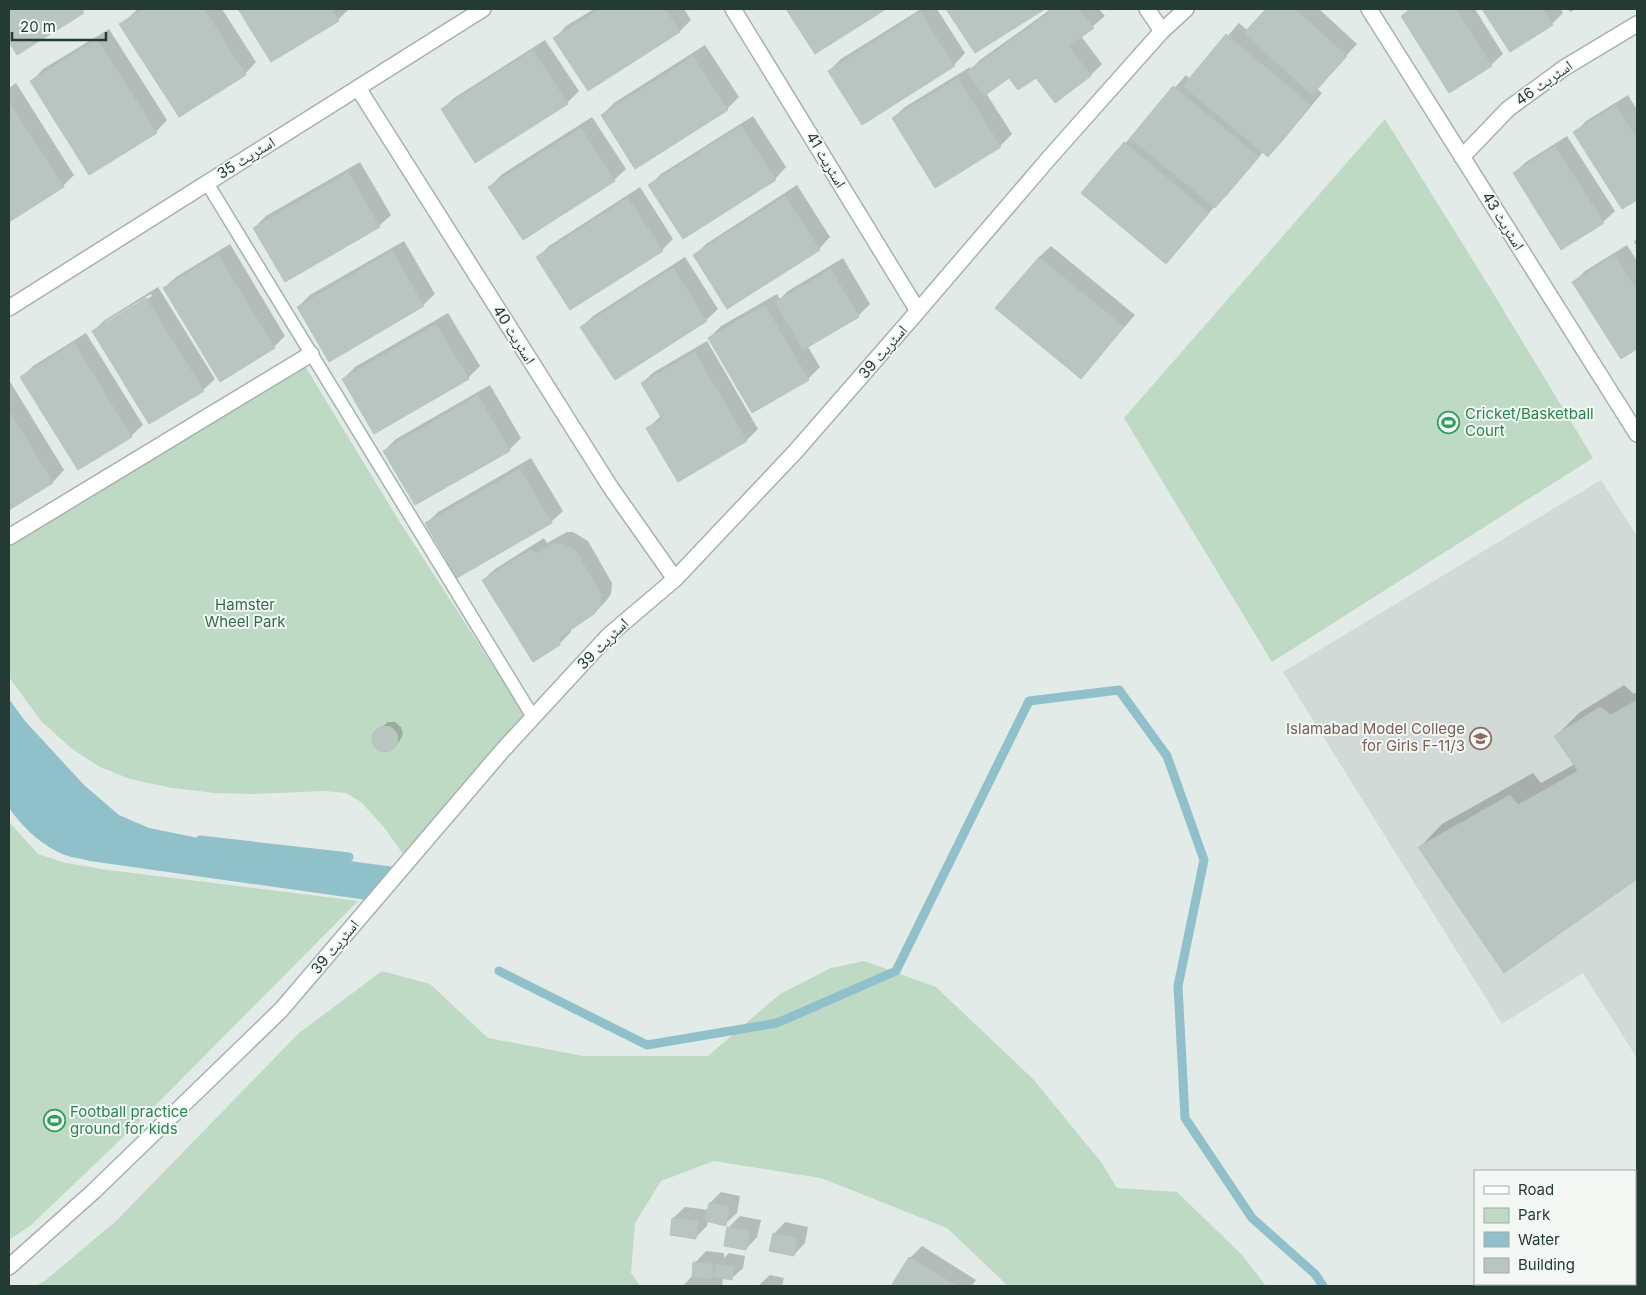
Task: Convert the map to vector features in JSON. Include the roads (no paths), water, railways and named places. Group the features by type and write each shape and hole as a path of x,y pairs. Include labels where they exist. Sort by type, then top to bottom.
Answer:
{"street":[{"name":"اسٹریٹ 35","path":"9,308 483,9"},
{"name":"اسٹریٹ 41","path":"733,9 918,311"},
{"path":"1147,9 1162,31"},
{"name":"اسٹریٹ 39","path":"9,1267 94,1191 281,1010 487,768 533,717 608,636 675,579 795,452 1050,157 1162,31 1186,9"},
{"name":"اسٹریٹ 43","path":"1369,9 1636,429"},
{"name":"اسٹریٹ 46","path":"1462,157 1508,108 1564,68 1637,24"},
{"name":"اسٹریٹ 40","path":"358,88 611,488 675,579"},
{"path":"9,538 312,354"}],"lane":[{"path":"207,183 533,717"}],"water":[{"path":"9,699 25,721 84,785 119,815 149,828 238,846 402,868 374,901 90,861 60,853 30,832 9,808"}],"waterway":[{"path":"499,971 647,1045 777,1023 896,971 1029,701 1119,690 1167,756 1204,860 1178,986 1185,1118 1252,1218 1315,1274 1323,1286"},
{"path":"200,840 349,857"}],"place":[{"name":"Cricket/Basketball Court","path":"1449,423"},
{"name":"Islamabad Model College for Girls F-11/3","path":"1481,738"},
{"name":"Football practice ground for kids","path":"54,1121"}],"park label":[{"name":"Hamster Wheel Park","path":"245,614"}]}
